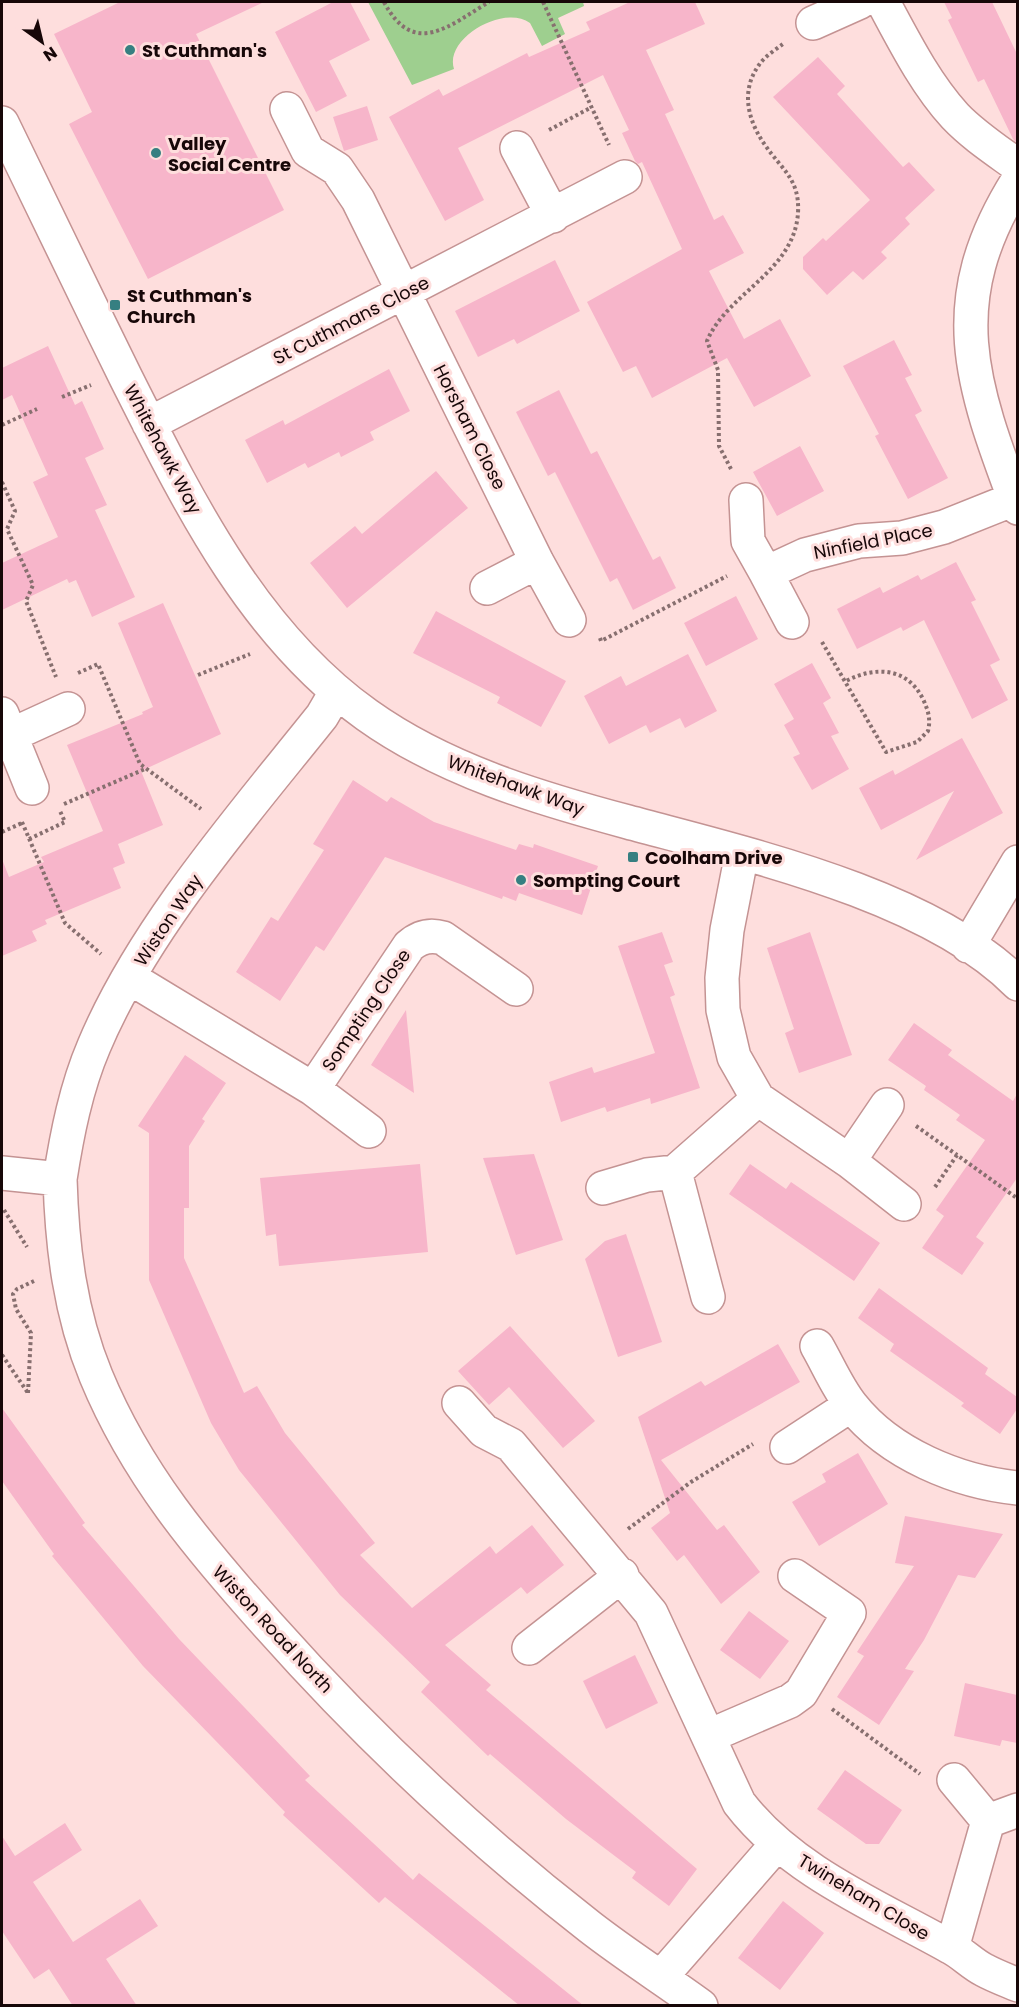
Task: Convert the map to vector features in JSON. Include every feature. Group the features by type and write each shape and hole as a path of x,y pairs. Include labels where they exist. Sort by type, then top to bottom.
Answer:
{"street":[{"path":"813,23 860,2"},
{"path":"883,2 906,45 939,96 978,136 1017,166"},
{"name":"Horsham Close","path":"287,109 308,151 331,163 348,184 537,562 569,620"},
{"name":"Whitehawk Way","path":"2,123 149,424 212,541 249,595 277,630 336,692 369,717 407,740 446,761 488,779 551,801 742,853 873,897 969,946 1017,984"},
{"path":"517,148 553,216"},
{"name":"St Cuthmans Close","path":"149,424 625,177"},
{"path":"1016,503 982,410 970,333 972,296 979,258 986,236 1017,180"},
{"path":"746,500 748,541 792,622"},
{"name":"Ninfield Place","path":"762,566 859,541 902,538 944,527 1016,503"},
{"path":"487,588 537,562"},
{"name":"Wiston Way","path":"60,1179 76,1100 93,1048 129,978 181,898 322,716 336,692"},
{"path":"32,788 5,725 63,695"},
{"path":"742,853 723,954 723,1010 734,1057 758,1099 849,1161 904,1204"},
{"path":"969,946 1017,862"},
{"name":"Sompting Close","path":"313,1089 409,946 418,938 430,936 443,938 516,989"},
{"name":"Sompting Close","path":"129,978 313,1089 369,1131"},
{"path":"603,1188 647,1175 675,1172 758,1099"},
{"path":"849,1161 887,1105"},
{"path":"675,1172 708,1297"},
{"path":"2,1173 60,1179"},
{"name":"Wiston Road North","path":"60,1179 61,1222 70,1292 96,1375 145,1471 204,1554 304,1666 425,1788 592,1929 701,2006"},
{"path":"817,1346 851,1405 894,1442 933,1466 965,1478 1017,1488"},
{"name":"Twineham Close","path":"459,1403 484,1431 511,1445 622,1575 651,1613 739,1803 758,1828 777,1844 876,1908 952,1948 983,1970 1017,1985"},
{"path":"787,1447 851,1405"},
{"path":"529,1648 622,1575"},
{"path":"709,1736 790,1701 801,1693 849,1613 795,1576"},
{"name":"Twineham Close","path":"952,1948 1003,1816 954,1780"},
{"path":"661,1977 777,1844"}],"path":[{"path":"384,2 399,25 410,31 428,34 447,28 489,2"},
{"path":"543,2 590,108 625,177"},
{"path":"746,500 719,446 718,370 707,341 717,324 780,257 795,227 798,213 796,190 789,173 766,147 747,104 749,84 759,64 813,23"},
{"path":"62,397 92,385"},
{"path":"2,425 37,409"},
{"path":"2,482 15,511 7,529 33,585 26,601 63,695 98,664 140,764 201,809"},
{"path":"569,620 585,611 602,641 762,566"},
{"path":"792,622 806,616 886,752 917,742 928,731 929,716 922,696 902,676 871,671 846,681"},
{"path":"198,675 246,657"},
{"path":"29,839 65,822 58,807 146,769"},
{"path":"32,788 35,793 14,801 65,923 129,978"},
{"path":"2,832 22,823"},
{"path":"887,1105 1017,1199"},
{"path":"904,1204 917,1214 957,1155"},
{"path":"2,1207 31,1254"},
{"path":"2,1355 28,1393 31,1333 16,1309 13,1294 35,1281 35,1272"},
{"path":"601,1551 691,1482 777,1429 787,1447"},
{"path":"801,1693 832,1709 936,1787 954,1780"}],"green space":[{"path":"368,2 583,2 584,6 558,18 565,34 542,46 530,23 519,18 491,21 467,36 458,46 453,58 454,69 412,85"}],"building":[{"name":"Valley Social Centre","path":"120,2 264,2 196,34 284,210 148,279 69,124 92,112 54,34"},
{"path":"333,2 350,2 370,40 329,61 347,96 316,112 275,32"},
{"path":"630,2 695,2 705,24 646,50 674,110 665,114 714,220 723,215 744,253 709,271 744,339 780,319 811,376 754,407 727,358 652,398 636,366 623,372 587,302 682,249 642,162 638,164 635,161 622,133 629,130 603,75 458,148 484,200 445,221 389,117 439,89 443,96 527,53 529,57 590,30 586,22"},
{"path":"944,2 992,2 1017,54 1017,143 984,79 978,82 948,20 952,18"},
{"path":"818,57 845,86 837,94 903,167 909,162 935,190 905,218 910,224 881,252 887,258 863,280 853,271 827,295 803,269 803,257 823,238 826,241 870,200 773,97"},
{"path":"367,106 378,140 344,151 333,117"},
{"path":"555,260 580,311 517,344 514,339 478,357 455,311"},
{"path":"894,340 912,375 905,378 922,411 915,415 948,478 908,499 875,436 879,434 843,366"},
{"path":"48,346 75,405 82,401 104,449 85,458 107,505 95,510 135,597 92,617 76,580 69,583 67,579 2,610 2,563 58,537 33,482 48,475 12,395 2,400 2,368"},
{"path":"389,369 410,411 370,432 374,440 341,457 339,452 308,468 305,463 267,483 245,440 283,420 285,425"},
{"path":"559,390 591,454 597,451 653,560 660,556 676,588 633,610 617,578 610,582 555,472 548,476 516,412"},
{"path":"800,446 824,491 777,516 753,472"},
{"path":"436,471 468,508 347,608 310,563 355,526 362,534"},
{"path":"956,562 976,600 971,602 1000,660 990,665 1008,700 972,719 924,620 903,631 901,627 857,649 837,609 880,587 883,593 918,575 921,580"},
{"path":"736,596 758,639 706,666 684,623"},
{"path":"163,603 221,734 141,771 163,825 118,844 125,863 113,868 121,888 45,920 47,924 32,931 37,941 2,956 2,859 9,877 44,862 41,857 103,831 67,745 143,714 142,712 153,707 118,623"},
{"path":"436,611 566,681 541,727 497,703 500,697 413,653"},
{"path":"688,654 717,711 685,728 680,718 650,733 646,725 609,744 584,696 621,676 626,686"},
{"path":"812,663 831,698 823,703 839,733 831,736 849,769 812,790 793,757 800,754 784,725 794,719 774,684"},
{"path":"962,738 1003,813 916,860 954,791 881,830 859,788 893,770 895,775"},
{"path":"353,780 387,802 391,797 434,822 516,850 519,844 533,848 534,844 598,866 582,915 519,893 516,901 503,896 502,899 385,857 324,951 316,946 280,1001 236,972 271,917 278,921 324,850 313,844"},
{"path":"662,932 673,962 664,965 675,995 670,997 700,1088 651,1104 650,1098 607,1112 605,1107 561,1122 549,1082 592,1067 594,1073 655,1053 618,946"},
{"path":"810,932 852,1055 799,1073 785,1033 794,1029 767,948"},
{"path":"406,1010 414,1093 371,1065"},
{"path":"914,1023 952,1050 948,1055 1013,1101 1017,1094 1017,1178 976,1237 984,1243 962,1275 922,1248 944,1216 936,1210 985,1140 956,1120 960,1115 924,1090 926,1086 888,1060"},
{"path":"185,1055 226,1083 202,1119 205,1121 189,1146 189,1208 184,1208 184,1258 244,1393 257,1386 285,1433 375,1543 360,1555 412,1608 490,1546 496,1554 532,1525 564,1565 527,1594 521,1587 445,1645 491,1685 486,1690 697,1869 669,1906 632,1878 636,1872 566,1819 490,1754 488,1756 421,1692 430,1682 340,1595 239,1470 211,1423 149,1280 149,1133 138,1126"},
{"path":"534,1154 563,1240 516,1255 483,1158"},
{"path":"420,1164 428,1252 279,1266 276,1234 266,1236 260,1178"},
{"path":"750,1164 786,1189 791,1182 880,1243 854,1281 729,1194"},
{"path":"626,1234 662,1342 618,1357 585,1259 605,1241"},
{"path":"879,1288 988,1368 985,1374 1017,1397 1017,1409 1000,1434 961,1406 964,1403 890,1351 894,1344 858,1318"},
{"path":"510,1326 595,1421 563,1448 509,1387 489,1405 458,1371"},
{"path":"778,1344 800,1382 661,1460 717,1530 724,1525 760,1572 721,1604 684,1555 677,1561 651,1528 670,1513 638,1417 701,1381 705,1386"},
{"path":"2,1408 85,1523 82,1525 179,1639 310,1776 305,1780 413,1880 419,1873 584,2006 520,2006 385,1897 379,1903 283,1815 285,1812 143,1666 52,1556 54,1554 2,1481"},
{"path":"858,1453 888,1504 819,1546 792,1502 826,1482 822,1474"},
{"path":"905,1516 1003,1534 975,1578 958,1575 924,1640 905,1669 914,1671 879,1725 837,1697 864,1656 857,1652 914,1566 895,1563"},
{"path":"749,1611 789,1641 760,1679 720,1650"},
{"path":"635,1655 658,1703 606,1729 583,1681"},
{"path":"965,1683 1017,1695 1017,1743 1002,1740 1000,1746 954,1736"},
{"path":"845,1770 902,1810 879,1844 866,1844 817,1809"},
{"path":"65,1823 82,1850 33,1882 73,1942 140,1899 158,1926 106,1959 137,2006 73,2006 49,1969 34,1979 2,1931 2,1836 15,1856"},
{"path":"783,1901 824,1933 780,1990 738,1958"}],"place":[{"name":"St Cuthman's","path":"130,50"},
{"name":"Valley Social Centre","path":"156,153"},
{"name":"St Cuthman's Church","path":"115,305"},
{"name":"Coolham Drive","path":"633,857"},
{"name":"Sompting Court","path":"521,880"}]}
